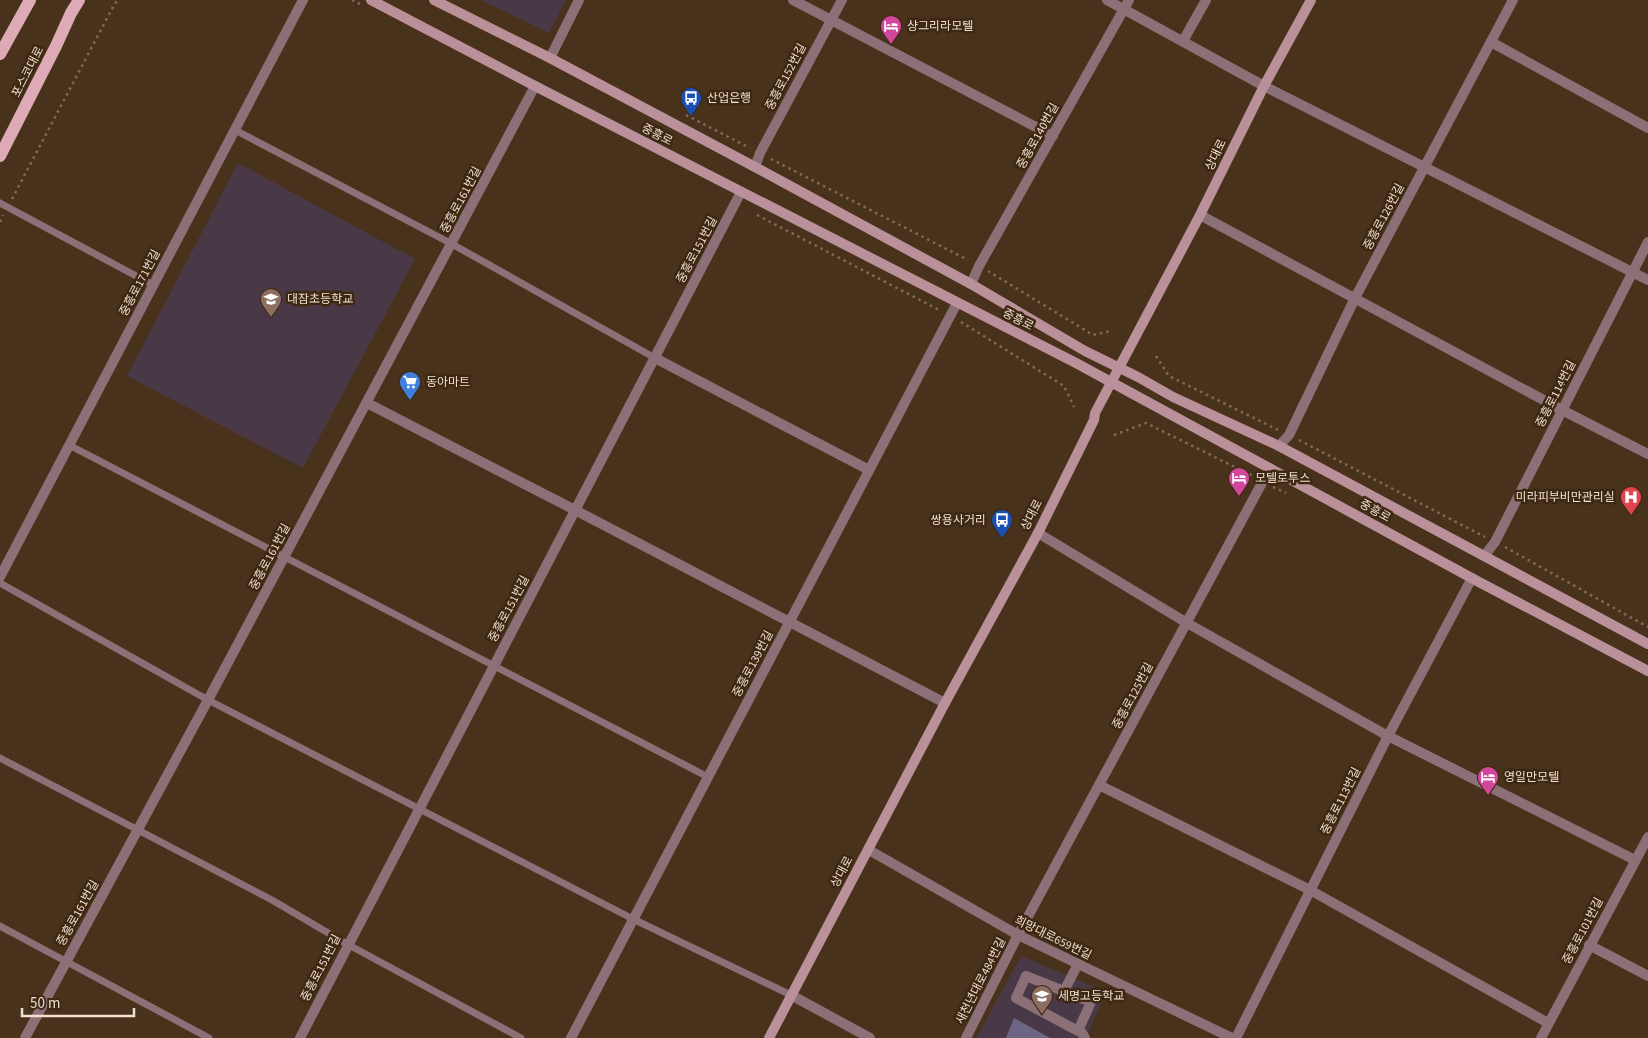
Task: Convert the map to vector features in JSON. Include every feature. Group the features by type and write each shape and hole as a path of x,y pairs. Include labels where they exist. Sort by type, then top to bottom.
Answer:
{"main road":[{"path":"0,54 29,0"},
{"name":"포스코대로","path":"0,156 79,0"},
{"name":"중흥로","path":"371,0 1112,382 1472,578 1648,671"},
{"name":"중흥로","path":"434,0 448,3 755,167 971,284 1119,369 1138,377 1173,397 1279,446 1648,644"},
{"name":"상대로","path":"769,1038 790,995 869,850 944,703 1038,534 1094,420 1095,413 1200,215 1264,86 1311,0"}],"street":[{"name":"중흥로171번길","path":"0,577 303,0"},
{"path":"550,58 579,0"},
{"path":"793,0 1053,136"},
{"name":"중흥로152번길","path":"755,167 760,153 842,0"},
{"path":"1107,0 1126,4 1183,41 1264,86 1648,280"},
{"path":"1183,41 1206,0"},
{"name":"중흥로126번길","path":"1279,446 1289,436 1355,298 1513,0"},
{"name":"중흥로140번길","path":"971,284 979,266 1126,4"},
{"path":"1491,42 1648,128"},
{"name":"중흥로161번길","path":"24,1038 208,700 535,86"},
{"name":"중흥로151번길","path":"300,1038 347,944 742,192"},
{"path":"1200,215 1562,410 1648,454"},
{"name":"중흥로114번길","path":"1485,555 1495,542 1648,242"},
{"name":"중흥로139번길","path":"571,1038 957,303"},
{"path":"655,358 869,470"},
{"path":"367,403 790,621 944,703"},
{"name":"중흥로125번길","path":"1018,935 1270,468"},
{"path":"1038,534 1187,623 1388,736 1635,860"},
{"name":"중흥로113번길","path":"1236,1038 1388,736 1472,578"},
{"path":"1099,785 1310,890 1548,1023"},
{"name":"중흥로101번길","path":"1541,1038 1648,837"},
{"name":"희망대로659번길","path":"869,850 1018,935 1232,1038"},
{"name":"새천년대로484번길","path":"966,1038 1018,935"},
{"path":"1590,945 1648,976"},
{"path":"1064,991 1078,964"},
{"path":"1026,976 1091,1002 1082,1035 1016,998 1026,976"},
{"path":"790,995 870,1038"}],"lane":[{"path":"235,130 452,244 655,358"},
{"path":"0,203 153,285"},
{"path":"69,445 708,777"},
{"path":"0,583 208,700 633,919 790,995"},
{"path":"0,758 272,900 347,944 521,1038"},
{"path":"0,926 209,1038"}],"path":[{"path":"0,222 118,0"},
{"path":"352,0 360,5"},
{"path":"683,113 979,266 1093,335 1111,330"},
{"path":"736,204 951,316 1064,386 1074,407"},
{"path":"1156,356 1169,376 1495,542 1648,627"}],"shaded area":[{"path":"481,0 566,0 549,33"},
{"name":"대잠초등학교","path":"238,163 415,259 303,468 127,376"},
{"name":"세명고등학교","path":"1021,956 1106,992 1086,1038 976,1038"}],"building":[{"path":"1014,1018 1050,1038 1006,1038"}],"place":[{"name":"샹그리라모텔","path":"891,45"},
{"name":"산업은행","path":"691,117"},
{"name":"대잠초등학교","path":"271,318"},
{"name":"동아마트","path":"410,401"},
{"name":"모텔로투스","path":"1239,497"},
{"name":"미라피부비만관리실","path":"1631,516"},
{"name":"쌍용사거리","path":"1002,539"},
{"name":"영일만모텔","path":"1488,796"},
{"name":"세명고등학교","path":"1042,1015"}]}
